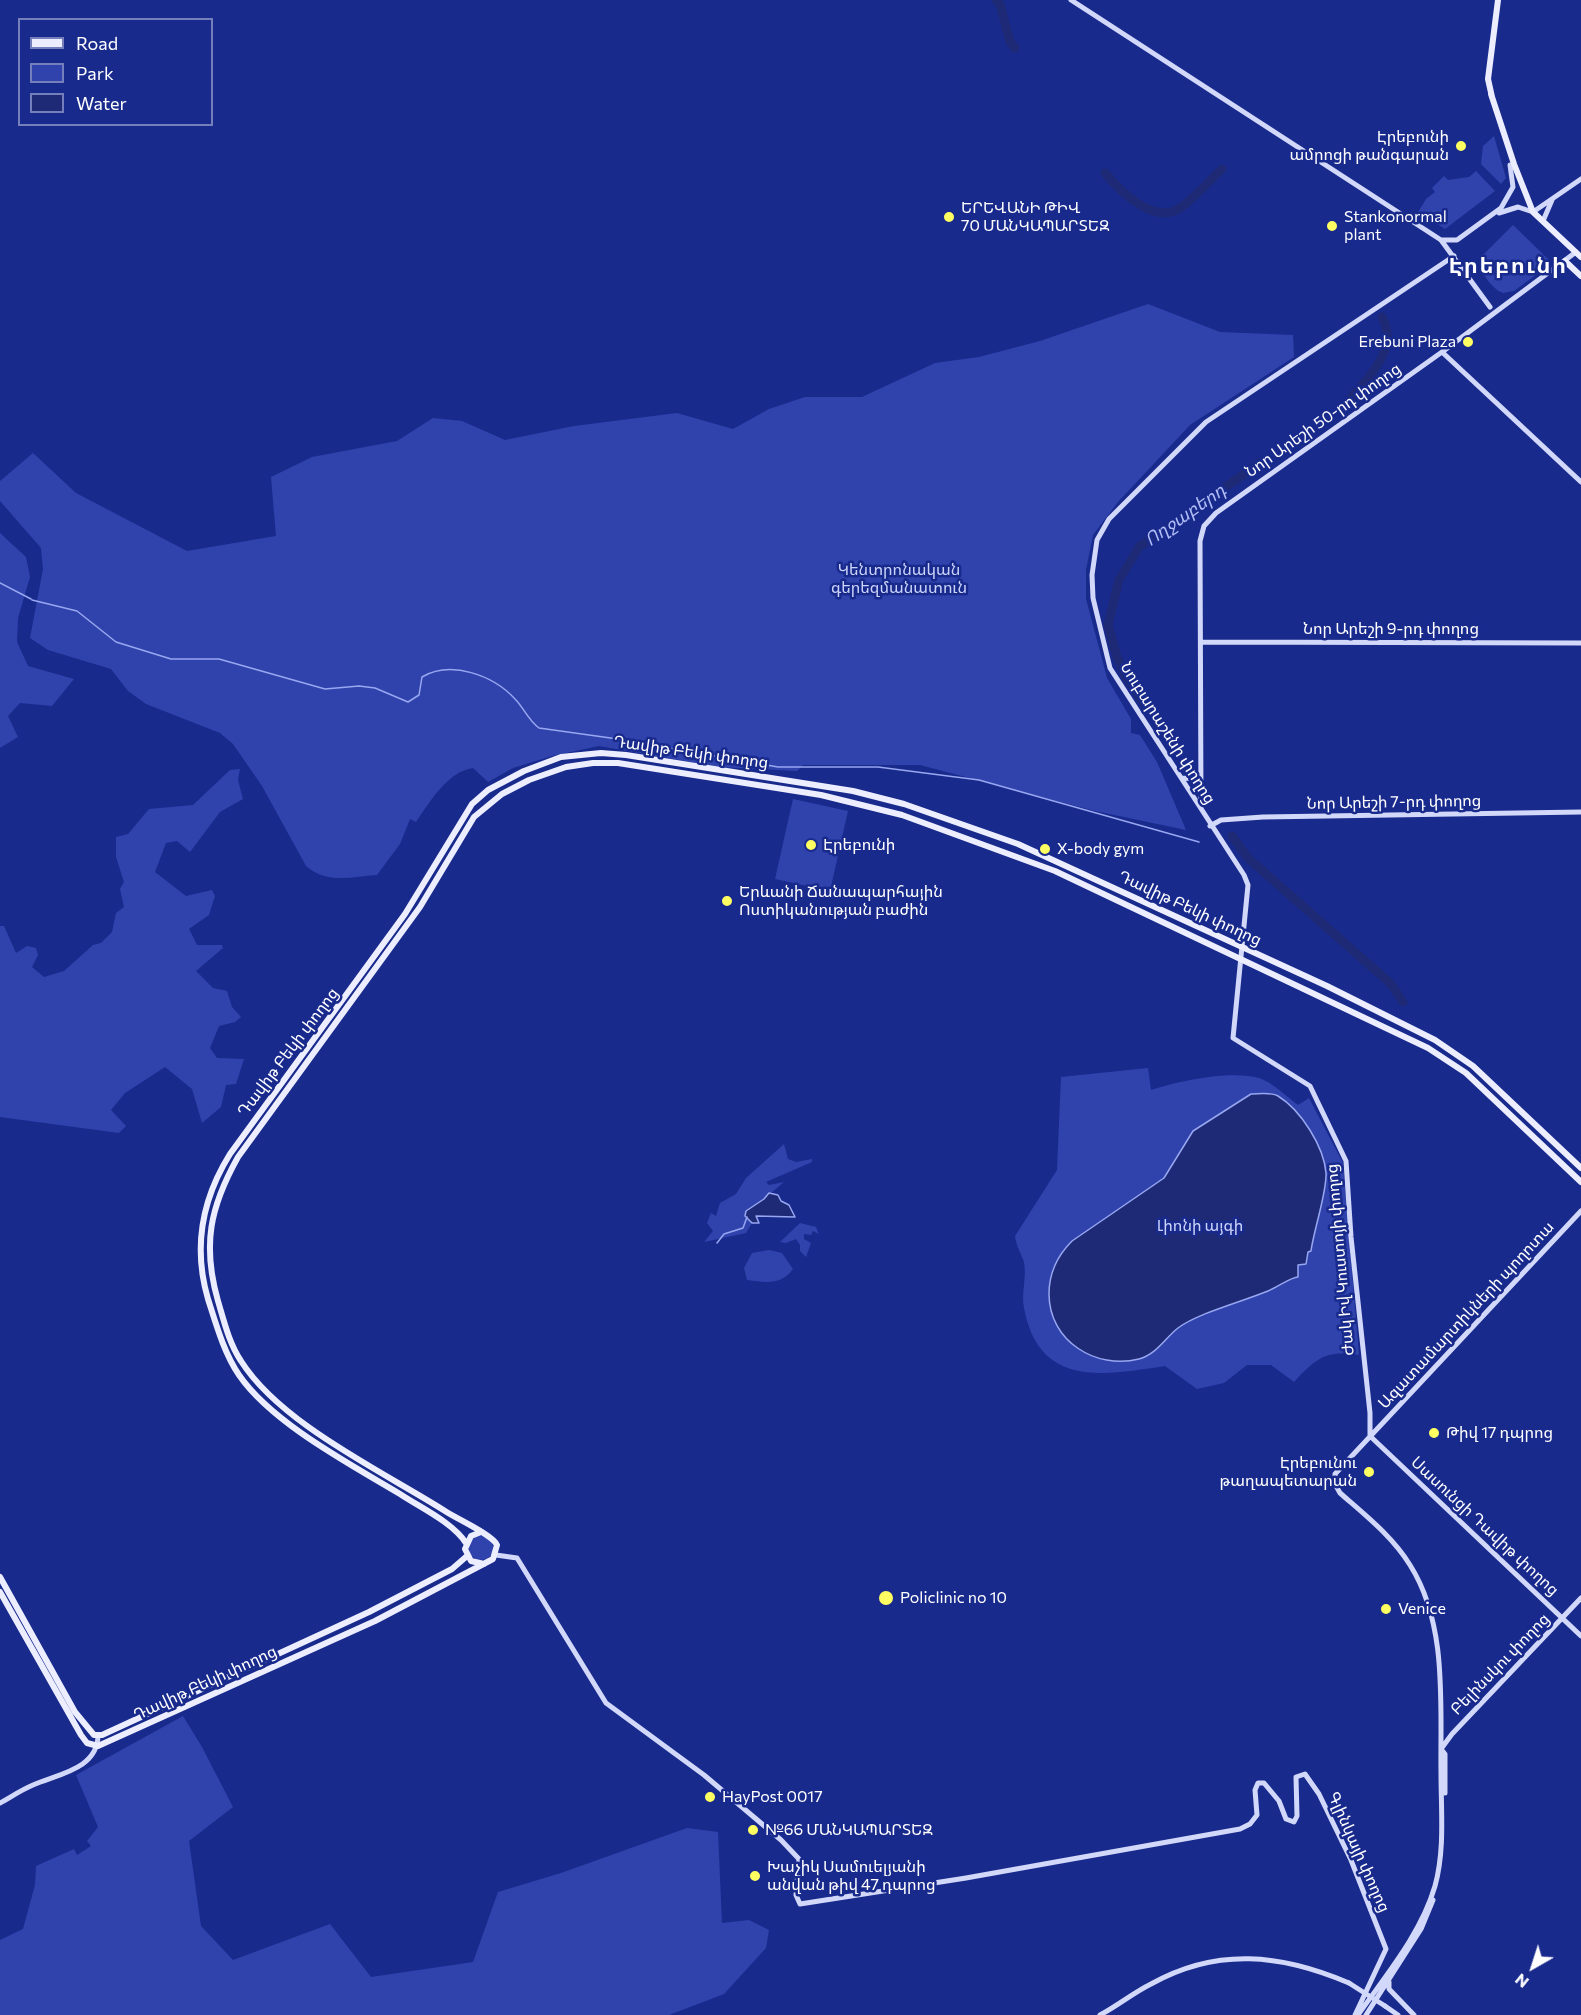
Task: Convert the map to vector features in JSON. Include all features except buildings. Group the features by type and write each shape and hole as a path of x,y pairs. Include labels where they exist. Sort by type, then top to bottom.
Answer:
{"main road":[{"path":"1071,0 1441,240 1490,307"},
{"path":"1498,0 1488,79 1512,164 1533,212"},
{"path":"1454,256 1454,245 1457,240 1492,216 1506,202 1511,193 1514,177 1512,164"},
{"path":"1533,212 1581,179"},
{"path":"1543,221 1553,198"},
{"path":"1492,216 1514,207 1524,207 1533,212 1578,255"},
{"path":"1441,240 1457,240"},
{"name":"Նոր Արեշի 50-րդ փողոց","path":"1201,810 1199,779 1200,541 1204,525 1216,513 1308,446 1442,352 1565,261 1578,255"},
{"name":"Նուբարաշենի փողոց","path":"1241,959 1248,885 1244,875 1210,826 1182,778 1110,668 1093,598 1094,556 1102,529 1108,519 1206,422 1454,256"},
{"path":"1565,261 1581,276"},
{"path":"1490,307 1504,306"},
{"path":"1486,319 1490,307"},
{"path":"1442,352 1581,482"},
{"name":"Նոր Արեշի 9-րդ փողոց","path":"1201,642 1581,642"},
{"name":"Դավիթ Բեկի փողոց","path":"466,1543 444,1522 299,1430 246,1384 231,1361 211,1307 204,1281 200,1241 209,1198 230,1154 420,892 468,807 486,792 550,760 601,753 626,755 853,791 903,804 1018,844 1406,1024 1455,1053 1581,1168"},
{"name":"Դավիթ Բեկի փողոց","path":"98,1746 375,1621 490,1562 496,1555 495,1540 341,1448 294,1415 261,1387 239,1358 228,1334 212,1278 209,1250 214,1209 238,1157 420,907 469,823 484,807 530,780 566,767 593,763 618,763 829,797 902,815 1017,856 1393,1030 1447,1059 1581,1182"},
{"path":"1182,778 1199,779"},
{"name":"Նոր Արեշի 7-րդ փողոց","path":"1210,826 1221,820 1263,817 1581,812"},
{"name":"Ժակ Իվ Կուստոյի փողոց","path":"1241,959 1233,1038 1310,1086 1346,1161 1353,1257 1370,1413 1369,1433"},
{"name":"Ազատամարտիկների պողոտա","path":"1441,1749 1438,1653 1428,1603 1405,1558 1390,1539 1340,1493 1335,1484 1335,1474 1369,1433 1581,1211"},
{"name":"Սասունցի Դավիթ փողոց","path":"1369,1433 1581,1636"},
{"path":"482,1532 474,1534 466,1543 467,1556 477,1564 490,1562"},
{"name":"Գլինկայի փողոց","path":"496,1555 517,1558 606,1702 704,1775 781,1840 799,1859 796,1895 800,1904 803,1905 1240,1829 1250,1824 1257,1815 1255,1790 1258,1783 1264,1783 1270,1789 1290,1823 1294,1822 1297,1816 1296,1777 1301,1773 1310,1777 1351,1860 1360,1888 1386,1949 1376,1975 1362,1997 1357,2015"},
{"name":"Դավիթ Բեկի փողոց","path":"98,1735 369,1612 452,1569 467,1556"},
{"path":"0,1578 75,1712 90,1732 98,1735 98,1746 86,1762 64,1775 34,1785 0,1803"},
{"path":"0,1592 81,1735 87,1743 98,1746"},
{"name":"Բելինսկու փողոց","path":"1441,1749 1581,1598"},
{"path":"1414,2015 1389,1989 1391,1978 1421,1929 1437,1889 1443,1858 1444,1831 1445,1754 1441,1749"},
{"path":"1366,2015 1420,1922 1435,1886 1442,1831 1441,1749"},
{"path":"1100,2015 1179,1970 1221,1959 1268,1960 1298,1966 1349,1983 1398,2015"},
{"path":"1376,1975 1383,1984"},
{"path":"1357,2015 1383,1984 1391,1978"}],"green space":[{"path":"1494,136 1506,178 1501,184 1481,164 1483,146"},
{"path":"1476,171 1495,191 1445,229 1418,212 1426,199 1435,192 1432,188 1444,176 1448,180 1469,177"},
{"path":"1513,225 1552,263 1514,291 1503,293 1487,279 1481,269 1479,259"},
{"name":"Կենտրոնական գերեզմանատուն","path":"1148,304 1220,332 1293,335 1294,357 1190,425 1118,502 1093,535 1086,570 1086,599 1107,678 1131,719 1131,733 1140,735 1157,762 1186,830 1095,811 920,765 803,765 797,771 719,767 599,746 552,756 513,768 488,782 473,768 464,770 447,781 416,822 410,819 400,844 377,875 331,877 314,872 306,866 262,786 233,744 220,733 146,704 128,691 111,669 48,650 30,638 43,569 41,548 0,501 0,481 33,453 76,493 187,551 276,536 271,477 312,457 397,441 433,418 462,421 505,440 574,426 677,413 733,429 769,409 805,397 862,397 935,363 979,357 1040,341"},
{"path":"0,533 26,557 30,577 18,618 17,642 28,666 74,679 52,706 20,703 8,716 18,737 0,748"},
{"path":"240,769 238,780 243,799 220,812 190,852 177,841 166,843 155,872 186,896 212,890 215,896 209,915 189,929 197,945 222,945 223,948 196,971 213,988 227,991 232,1007 241,1017 235,1022 219,1026 210,1048 217,1058 244,1059 236,1084 226,1085 221,1107 202,1123 192,1089 165,1067 125,1093 111,1110 126,1126 119,1133 0,1117 0,926 4,926 16,953 27,946 36,948 38,955 32,967 44,977 64,971 93,945 101,943 112,932 116,913 124,907 120,889 124,882 116,857 116,837 128,834 149,809 193,805 230,770"},
{"name":"Էրեբունի","path":"793,799 848,811 830,891 775,879"},
{"name":"Լիոնի այգի","path":"1148,1068 1151,1090 1176,1083 1234,1075 1259,1078 1298,1105 1309,1098 1343,1163 1359,1355 1338,1354 1322,1358 1294,1382 1271,1365 1247,1365 1224,1383 1197,1389 1165,1366 1120,1372 1078,1371 1059,1364 1044,1352 1032,1334 1024,1308 1025,1268 1015,1236 1057,1170 1061,1077"},
{"path":"784,1144 788,1159 796,1162 812,1159 812,1162 766,1182 769,1185 784,1182 746,1211 745,1216 752,1223 746,1233 704,1242 713,1231 707,1223 711,1213 716,1216 720,1203 736,1194 746,1178"},
{"path":"800,1223 816,1227 819,1234 813,1231 811,1235 804,1234 804,1239 811,1243 806,1257 800,1251 800,1245 796,1239 786,1243 780,1242"},
{"path":"769,1250 782,1253 793,1269 783,1278 772,1282 747,1280 744,1268 752,1253"},
{"path":"481,1536 490,1539 493,1548 490,1557 481,1560 472,1557 469,1548 472,1539"},
{"path":"183,1716 233,1807 189,1841 201,1926 233,1960 330,1924 371,1977 473,1962 498,1892 561,1873 687,1828 718,1832 722,1923 749,1920 769,1930 766,1948 724,1994 669,2015 0,2015 0,1940 23,1929 35,1885 36,1866 74,1849 77,1855 91,1846 87,1841 98,1827 76,1775"}],"water":[{"path":"1251,1094 1272,1094 1287,1102 1310,1130 1324,1163 1326,1181 1311,1251 1308,1252 1306,1264 1298,1265 1298,1277 1187,1323 1173,1332 1151,1353 1139,1359 1107,1360 1092,1356 1078,1348 1057,1326 1051,1311 1050,1279 1062,1253 1072,1241 1164,1178 1193,1131"},
{"path":"769,1193 778,1195 781,1201 789,1205 795,1217 756,1216 759,1223 752,1223 745,1216 746,1211"}],"waterway":[{"name":"Ողջաբերդ","path":"996,0 1000,4 1010,42 1015,48"},
{"name":"Ողջաբերդ","path":"1105,173 1139,204 1160,212 1170,212 1186,204 1222,169"},
{"name":"Ողջաբերդ","path":"1351,398 1374,371 1385,351 1387,340 1382,317"},
{"name":"Ողջաբերդ","path":"1149,710 1126,677 1117,657 1108,625 1119,580 1139,547 1260,463"},
{"path":"0,583 31,599"},
{"path":"32,600 77,611 116,642 171,659 219,659 325,689 359,686 375,688 408,702 419,695 422,677 446,670 471,673 484,677 506,690 539,728 632,741"},
{"path":"634,742 778,767 878,767 979,780 1199,842"},
{"name":"Ողջաբերդ","path":"1232,836 1248,858 1391,984 1403,1002"},
{"path":"717,1243 724,1234 743,1228 747,1217"}],"place":[{"name":"Էրեբունի ամրոցի թանգարան","path":"1461,146"},
{"name":"ԵՐԵՎԱՆԻ ԹԻՎ 70 ՄԱՆԿԱՊԱՐՏԵԶ","path":"949,217"},
{"name":"Stankonormal plant","path":"1332,226"},
{"name":"Erebuni Plaza","path":"1468,342"},
{"name":"Էրեբունի","path":"811,845"},
{"name":"X-body gym","path":"1045,849"},
{"name":"Երևանի Ճանապարհային Ոստիկանության բաժին","path":"727,901"},
{"name":"Թիվ 17 դպրոց","path":"1434,1433"},
{"name":"Էրեբունու թաղապետարան","path":"1369,1472"},
{"name":"Policlinic no 10","path":"886,1598"},
{"name":"Venice","path":"1386,1609"},
{"name":"HayPost 0017","path":"710,1797"},
{"name":"№66 ՄԱՆԿԱՊԱՐՏԵԶ","path":"753,1830"},
{"name":"Խաչիկ Սամուելյանի անվան թիվ 47 դպրոց","path":"755,1876"}],"district":[{"name":"Էրեբունի","path":"1508,266"}]}
